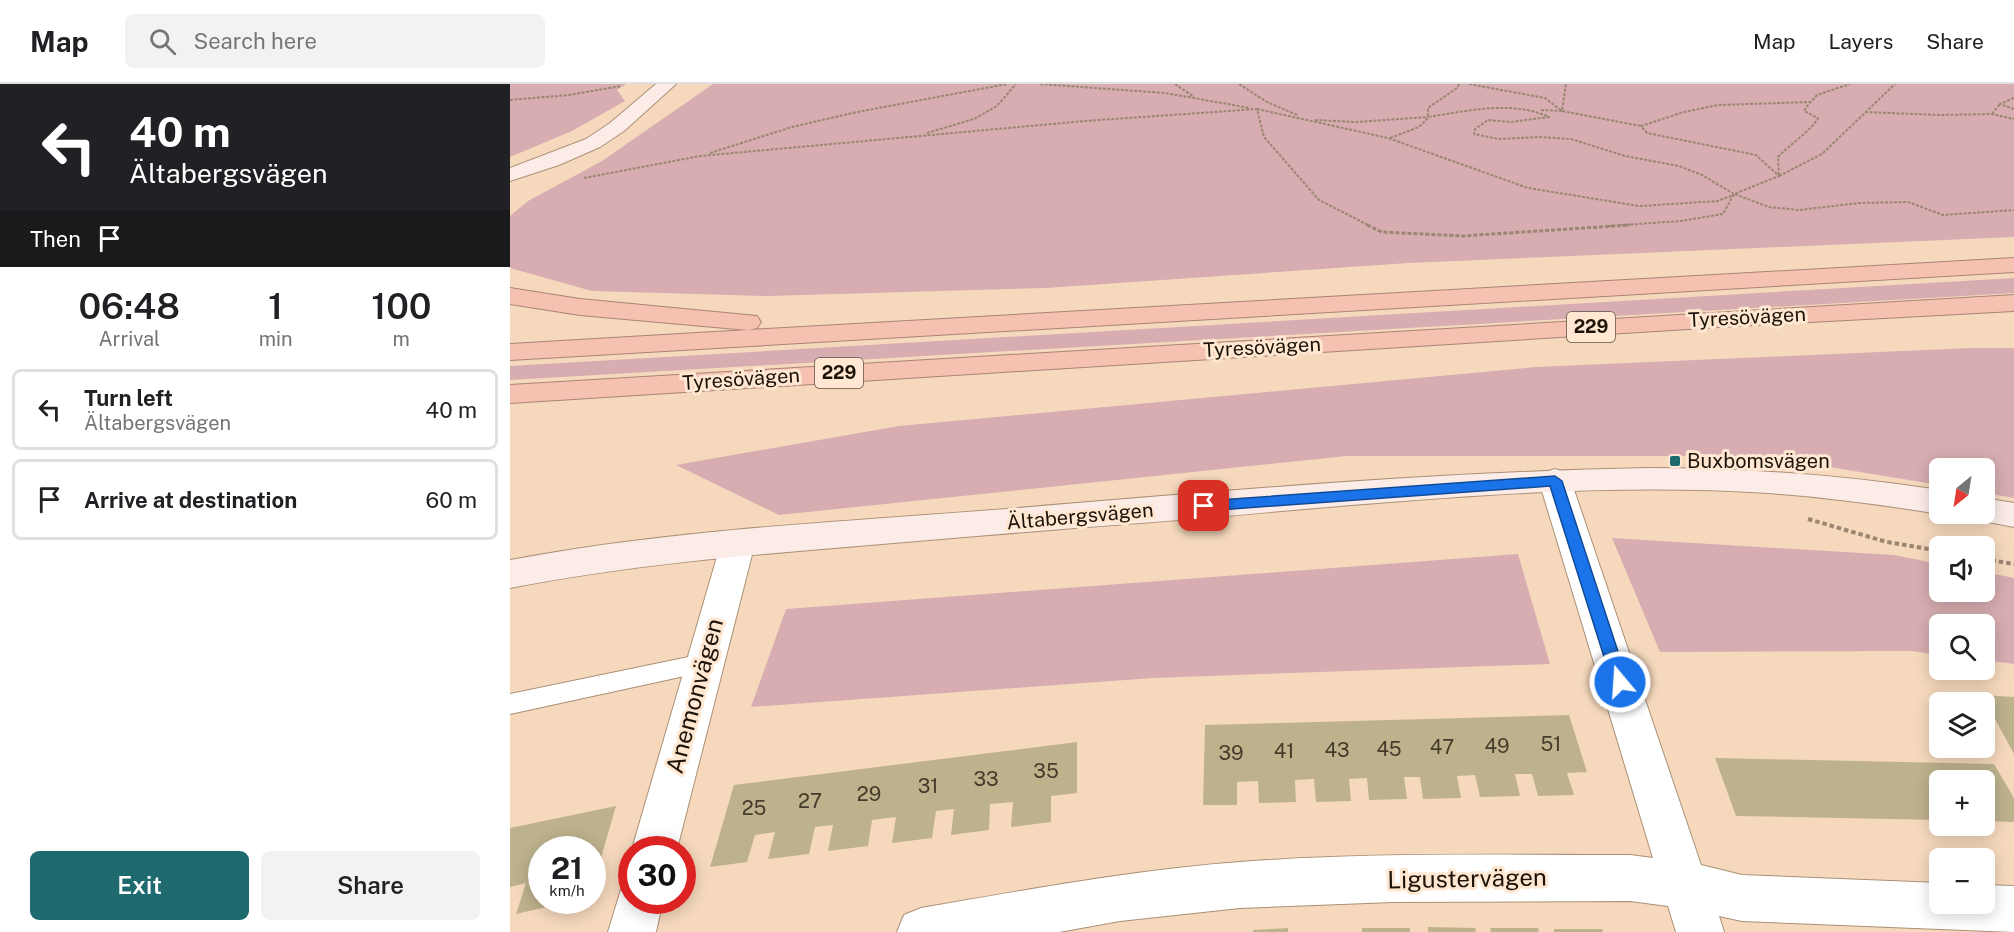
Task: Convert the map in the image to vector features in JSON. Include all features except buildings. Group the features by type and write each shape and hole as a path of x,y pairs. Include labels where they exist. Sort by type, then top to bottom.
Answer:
{"highway":[{"name":"Tyresövägen","path":"510,352 2014,265"},
{"path":"510,296 580,307 869,332"},
{"name":"Tyresövägen","path":"510,394 1701,320 2014,303"}],"street":[{"path":"510,175 548,162 616,128 667,84"},
{"path":"510,164 536,157 631,113"},
{"name":"Ältabergsvägen","path":"510,574 557,564 738,543 1407,490 1555,481 1684,477 1759,480 1929,500"},
{"path":"1555,481 1700,932"},
{"path":"1995,512 2014,516"},
{"name":"Anemonvägen","path":"657,836 703,663 738,543"},
{"name":"Ligustervägen","path":"921,932 1120,898 1240,885 1393,879 1630,878 1686,885 1742,898 2014,910"},
{"path":"632,932 636,914"}],"lane":[{"path":"510,704 703,663"}],"path":[{"path":"700,156 792,127 857,112 1007,84"},
{"path":"921,136 974,119 997,106 1016,84"},
{"path":"1040,84 1165,93 1257,109 1388,138 1528,188 1639,206 1718,201 1779,176 1822,154 1894,84"},
{"path":"1175,84 1197,99"},
{"path":"1239,84 1267,102 1306,119 1356,122 1496,110 1540,110 1562,111 1641,126 1660,117 1725,104 1767,105 1811,102"},
{"path":"1388,138 1406,134 1419,127 1428,117 1428,108 1457,88 1459,84"},
{"path":"1469,84 1545,98 1562,111"},
{"path":"1562,111 1566,84"},
{"path":"1779,176 1778,157 1792,142 1814,126 1818,118 1804,111 1817,95 1850,84"},
{"path":"510,100 569,95 624,85"},
{"path":"1992,114 2000,104 2014,98"},
{"path":"2000,104 2014,109"},
{"path":"584,178 700,156 1257,109"},
{"path":"1257,109 1264,137 1318,200 1382,232 1462,236 1681,221 1723,214 1734,194"},
{"path":"1540,110 1550,117 1511,122 1488,120 1475,129 1474,134 1499,139 1539,137 1571,139 1625,156 1679,166 1702,175 1734,194 1769,207 1799,210 1859,203 1908,202 1943,215 2014,210"},
{"path":"1865,112 1938,115 1992,114 2014,118"},
{"path":"1641,126 1647,133 1756,155 1779,176"},
{"path":"1995,561 2014,564"}],"shaded area":[{"path":"510,84 626,84 617,90 625,101 572,131 510,157"},
{"path":"713,84 2014,84 2014,237 1409,263 1046,288 768,296 592,291 510,268 510,216 528,201 602,161"},
{"path":"2014,278 2014,293 510,380 510,366"},
{"path":"2014,348 2014,498 1995,495 1995,458 1929,458 1929,483 1762,456 1347,456 779,515 676,465 899,426 1536,367"},
{"path":"1612,538 1894,555 1929,562 1929,602 1995,602 1995,574 2014,578 2014,664 1995,661 1995,614 1929,614 1929,654 1911,651 1660,652"},
{"path":"1518,554 1550,664 1153,678 751,707 786,609"}],"place":[{"name":"Buxbomsvägen","path":"1675,461"}],"route":[{"path":"1204,506 1555,481 1620,682"}]}
